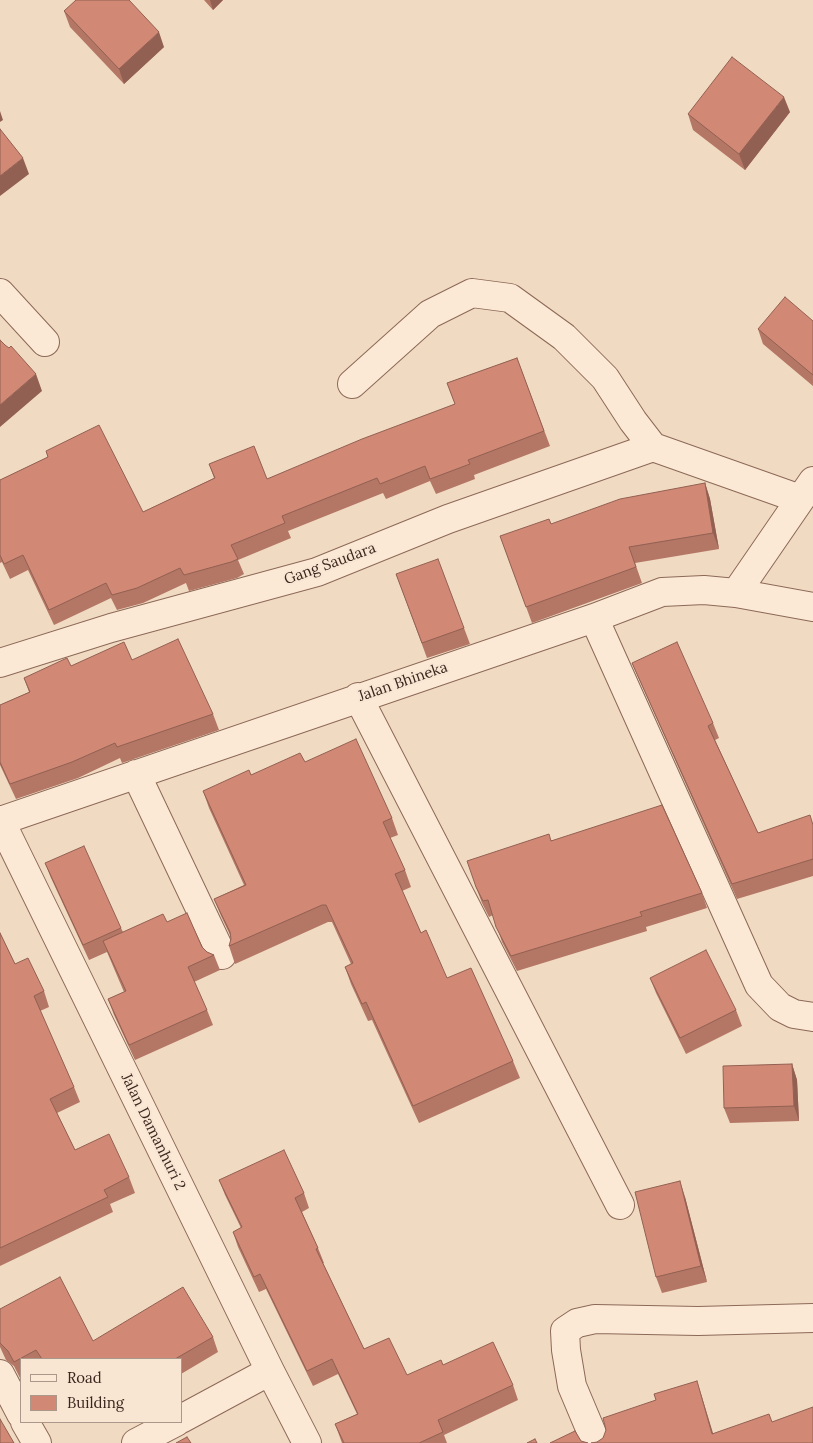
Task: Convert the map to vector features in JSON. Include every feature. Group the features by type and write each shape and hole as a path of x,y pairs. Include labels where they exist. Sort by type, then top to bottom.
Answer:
{"street":[{"path":"0,293 45,342"},
{"path":"352,384 430,314 472,293 510,298 564,337 605,378 633,421 653,447 807,490 736,593"},
{"name":"Gang Saudara","path":"0,663 111,628 317,572 448,519 653,447"},
{"name":"Jalan Bhineka","path":"0,820 594,618 662,592 704,590 736,593 813,607"},
{"path":"594,618 759,985 780,1007 794,1014 813,1017"},
{"path":"358,697 620,1205"},
{"path":"136,774 222,955"},
{"name":"Jalan Damanhuri 2","path":"0,820 307,1443"},
{"path":"596,1443 572,1386 566,1350 565,1331 577,1323 595,1319 698,1321 813,1318"},
{"path":"182,1418 270,1371"},
{"path":"0,1374 20,1412"},
{"path":"26,1423 37,1443"},
{"path":"136,1443 174,1423"}],"building":[{"path":"76,0 129,0 159,32 119,69 64,11"},
{"path":"732,57 784,97 739,154 688,114"},
{"path":"0,129 23,158 0,176"},
{"path":"785,297 813,321 813,375 758,329"},
{"path":"0,340 9,348 11,346 36,374 0,405"},
{"path":"517,358 544,431 468,460 470,464 430,479 425,466 380,484 377,478 282,516 285,523 231,545 238,559 231,562 184,575 180,568 137,588 112,595 106,583 49,610 23,555 4,564 0,555 0,480 48,457 46,451 99,425 143,512 215,478 209,464 254,446 267,479 362,439 455,404 447,383"},
{"path":"705,483 713,533 629,547 636,567 526,607 500,536 549,519 551,524 620,499"},
{"path":"438,559 464,628 422,643 396,574"},
{"path":"178,639 213,714 117,747 115,743 72,762 10,784 0,762 0,705 30,692 24,678 67,658 71,666 124,642 132,660"},
{"path":"677,642 713,723 708,726 758,833 810,815 813,825 813,859 732,884 632,663"},
{"path":"356,739 392,818 383,822 405,870 395,874 421,933 426,930 447,978 471,968 513,1061 413,1106 366,1002 362,1004 345,967 353,963 326,905 322,905 229,946 230,932 214,899 246,885 203,791 249,770 251,775 300,753 305,762"},
{"path":"662,805 702,893 640,912 642,916 511,956 496,927 488,900 483,901 476,887 467,861 549,834 551,841"},
{"path":"84,846 121,928 83,945 45,863"},
{"path":"187,913 202,947 214,955 188,967 207,1010 129,1045 108,999 126,991 103,941 163,914 167,922"},
{"path":"0,933 15,964 28,958 44,991 34,996 74,1087 50,1099 75,1150 109,1134 129,1177 104,1190 108,1197 0,1248"},
{"path":"706,950 736,1010 680,1038 650,978"},
{"path":"792,1064 794,1106 724,1108 723,1066"},
{"path":"284,1150 304,1193 295,1198 318,1248 316,1249 364,1349 389,1338 407,1375 441,1360 443,1365 493,1342 513,1385 438,1420 443,1432 419,1443 344,1443 335,1424 358,1414 332,1359 307,1371 260,1274 254,1277 233,1232 242,1227 219,1180"},
{"path":"680,1181 701,1266 656,1277 635,1192"},
{"path":"60,1277 93,1341 183,1287 213,1337 177,1358 41,1358 36,1350 14,1362 8,1351 0,1343 0,1309"},
{"path":"697,1381 712,1434 769,1414 772,1422 813,1407 813,1443 591,1443 603,1438 606,1430 603,1418 656,1400 654,1394"},
{"path":"0,1419 14,1443 0,1443"},
{"path":"575,1431 581,1441 588,1443 550,1443"},
{"path":"187,1437 191,1443 176,1443"},
{"path":"535,1439 537,1443 527,1443"}]}
